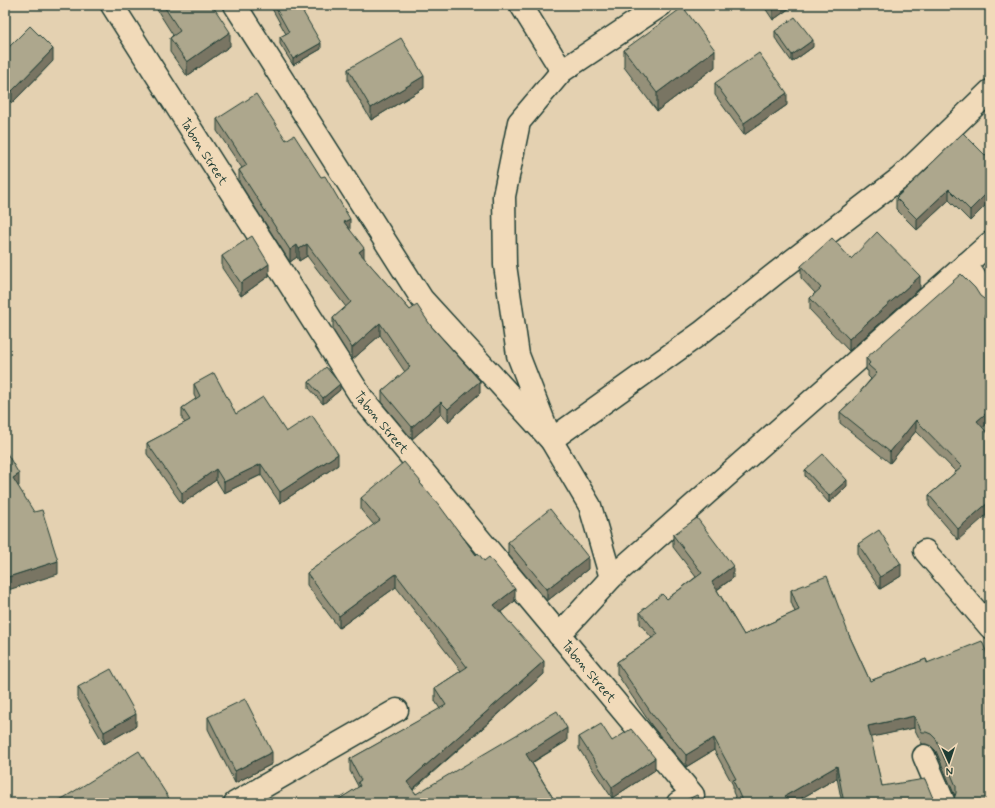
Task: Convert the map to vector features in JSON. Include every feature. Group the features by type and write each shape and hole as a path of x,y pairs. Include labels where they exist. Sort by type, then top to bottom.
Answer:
{"street":[{"name":"Tabon Street","path":"112,5 362,398 559,635 690,800"},
{"path":"235,5 422,299 551,440"},
{"path":"521,5 562,71"},
{"path":"611,578 590,506 551,440 518,355 505,265 504,196 519,122 562,71 661,5"},
{"path":"551,440 702,333 776,273 900,178 990,91"},
{"path":"559,635 611,578 990,243"},
{"path":"966,264 990,300"},
{"path":"925,551 990,627"},
{"path":"235,803 396,710"},
{"path":"924,756 944,803"}],"building":[{"path":"163,5 212,5 230,32 187,62 170,38 180,31"},
{"path":"274,5 299,5 321,43 293,59 280,37 289,32"},
{"path":"683,7 715,50 657,93 624,50"},
{"path":"795,17 813,40 792,55 775,31"},
{"path":"30,26 53,49 12,91 5,84 5,51"},
{"path":"401,38 424,76 371,108 348,69"},
{"path":"759,53 787,93 744,123 715,83"},
{"path":"256,94 286,140 294,135 321,177 325,176 350,219 344,222 364,248 359,252 410,310 417,305 431,326 480,381 448,409 441,402 412,427 382,391 410,367 380,323 352,348 333,318 351,302 307,244 299,249 297,245 290,250 239,170 247,165 217,119"},
{"path":"963,133 990,160 990,190 970,210 949,189 917,219 896,198"},
{"path":"877,232 920,276 849,339 810,298 821,288 801,266 832,238 851,259"},
{"path":"252,236 269,264 241,283 222,256"},
{"path":"961,274 975,288 980,296 990,304 990,312 984,316 990,323 990,410 977,421 990,436 990,501 958,529 929,495 962,467 916,420 890,452 840,412 877,373 868,365 870,363 866,358"},
{"path":"326,367 340,384 323,398 309,382"},
{"path":"214,373 236,414 263,397 286,432 312,415 338,454 280,492 261,464 224,482 216,469 182,493 147,443 190,420 182,408 200,396 194,384"},
{"path":"5,450 19,474 13,478 34,512 42,510 58,561 5,578"},
{"path":"823,454 847,480 829,496 805,470"},
{"path":"404,462 439,505 476,555 478,553 484,561 489,557 515,589 494,605 544,661 407,782 416,794 557,711 567,728 526,754 556,803 333,803 360,786 358,782 361,780 350,759 446,705 435,688 467,667 396,574 339,616 307,573 380,520 361,498"},
{"path":"550,509 588,557 547,589 508,542"},
{"path":"697,518 733,566 712,582 744,635 799,610 791,590 827,576 849,635 870,681 926,659 927,663 982,641 990,661 990,803 949,803 954,799 956,786 936,739 931,734 922,732 914,716 868,726 882,786 925,779 932,796 941,803 844,803 837,766 785,796 790,803 743,803 733,780 736,779 714,738 686,755 652,714 617,662 658,634 640,612 662,594 667,599 702,573 673,535"},
{"path":"879,530 901,564 880,577 858,544"},
{"path":"111,669 136,714 104,732 78,687"},
{"path":"245,699 272,752 235,771 208,717"},
{"path":"601,724 612,741 631,729 655,758 612,787 579,737"},
{"path":"139,751 172,803 54,803 65,797"},
{"path":"697,795 702,803 679,803"}]}
